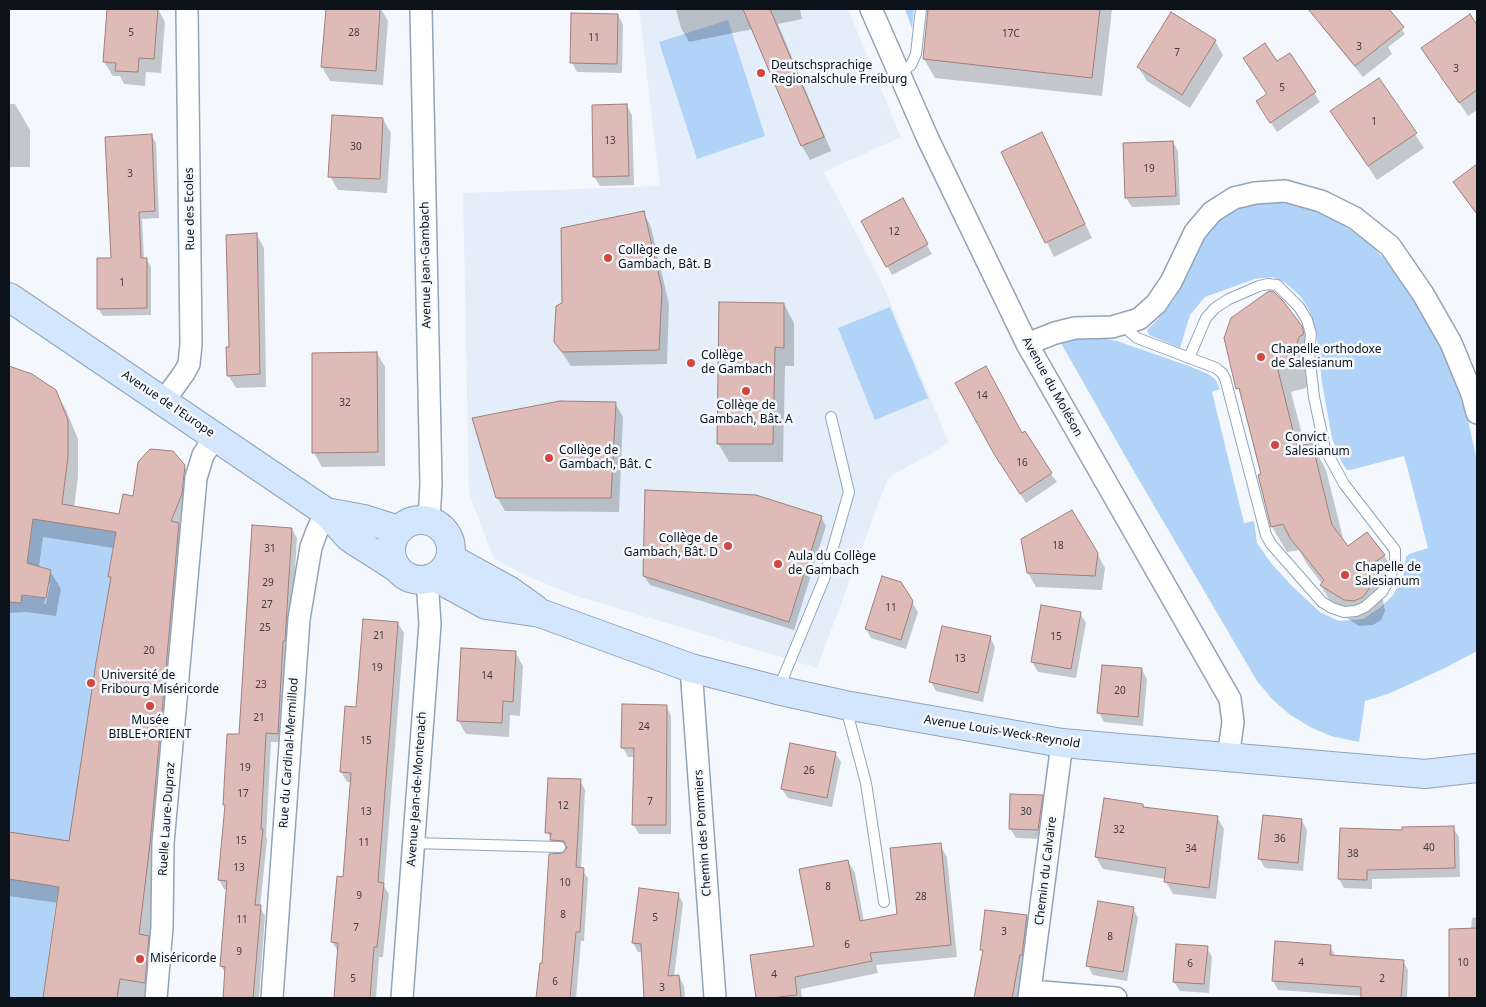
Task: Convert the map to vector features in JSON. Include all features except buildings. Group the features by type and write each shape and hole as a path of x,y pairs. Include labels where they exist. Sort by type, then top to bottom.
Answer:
{"main road":[{"name":"Avenue de l'Europe","path":"9,297 326,512 350,538 398,568"},
{"name":"Avenue de l'Europe","path":"326,512 364,519 399,530"},
{"path":"413,521 429,521 437,524 448,536 451,545 437,571 410,578 403,574 393,561 391,553 394,537 399,530 413,521"},
{"name":"Avenue Louis-Weck-Reynold","path":"437,571 486,605 540,613 691,668 845,705 1062,743 1425,774 1477,768"}],"street":[{"name":"Rue des Ecoles","path":"164,401 189,364 192,344 187,9"},
{"name":"Avenue Jean-Gambach","path":"421,9 431,484 429,521"},
{"name":"Avenue du Moléson","path":"871,9 928,139 1027,344 1230,699 1233,722 1228,758"},
{"path":"1027,344 1055,333 1075,328 1112,327 1139,319 1156,304 1171,282 1195,232 1212,212 1234,198 1255,193 1285,191 1321,201 1355,218 1390,246 1423,294 1452,343 1472,394 1477,413"},
{"name":"Ruelle Laure-Dupraz","path":"156,998 162,927 163,843 196,478 203,454 216,436"},
{"name":"Rue du Cardinal-Mermillod","path":"272,998 299,619 311,547 316,531 326,512"},
{"name":"Avenue Jean-de-Montenach","path":"402,998 430,624 437,571"},
{"name":"Chemin des Pommiers","path":"691,668 715,998"},
{"name":"Chemin du Calvaire","path":"1030,995 1062,743"},
{"path":"1030,995 1116,998"}],"lane":[{"path":"900,74 911,65 916,54 921,9"},
{"path":"1126,323 1130,332 1137,338 1216,368 1225,378 1266,535 1271,544 1322,602 1344,612 1356,611 1365,607 1382,592 1390,578 1396,561 1395,550 1344,484 1325,449 1314,397 1309,353 1311,334 1307,320 1300,307 1277,285 1259,286 1229,299 1215,308 1206,318 1190,358"},
{"path":"777,690 824,579 849,492 831,418"},
{"path":"845,705 866,783 884,902"},
{"path":"413,843 560,847"}],"shaded area":[{"name":"Collège de Gambach","path":"639,9 848,9 901,137 824,172 882,283 949,443 888,478 817,668 573,595 527,576 494,559 469,494 463,193 660,186"},
{"path":"905,9 914,9 912,29"},
{"path":"728,20 765,136 697,159 659,42"},
{"path":"1272,201 1300,206 1324,215 1345,226 1368,242 1392,267 1433,332 1451,369 1468,420 1477,461 1477,651 1388,694 1365,701 1359,742 1331,736 1310,727 1289,714 1272,699 1257,681 1061,343 1080,338 1101,338 1117,341 1189,366 1215,379 1220,389 1212,392 1244,523 1254,521 1257,543 1271,563 1320,612 1339,621 1363,619 1381,607 1393,595 1403,578 1406,557 1409,554 1428,548 1409,474 1404,456 1350,470 1347,470 1341,461 1332,438 1322,383 1317,336 1310,312 1301,297 1286,283 1273,277 1255,279 1205,297 1190,315 1180,348 1149,335 1147,330 1175,298 1189,272 1204,234 1225,214 1258,202"},
{"path":"890,307 928,398 875,420 838,328"},
{"path":"33,519 116,532 108,576 111,577 62,896 57,895 43,998 9,998 9,595 46,598 51,570 27,563"}],"place":[{"name":"Deutschsprachige Regionalschule Freiburg","path":"761,73"},
{"name":"Collège de Gambach, Bât. B","path":"608,258"},
{"name":"Chapelle orthodoxe de Salesianum","path":"1261,357"},
{"name":"Collège de Gambach","path":"691,363"},
{"name":"Collège de Gambach, Bât. A","path":"746,391"},
{"name":"Convict Salesianum","path":"1275,445"},
{"name":"Collège de Gambach, Bât. C","path":"549,458"},
{"name":"Collège de Gambach, Bât. D","path":"728,546"},
{"name":"Aula du Collège de Gambach","path":"778,564"},
{"name":"Chapelle de Salesianum","path":"1345,575"},
{"name":"Université de Fribourg Miséricorde","path":"91,683"},
{"name":"Musée BIBLE+ORIENT","path":"150,706"},
{"name":"Miséricorde","path":"140,959"}]}
